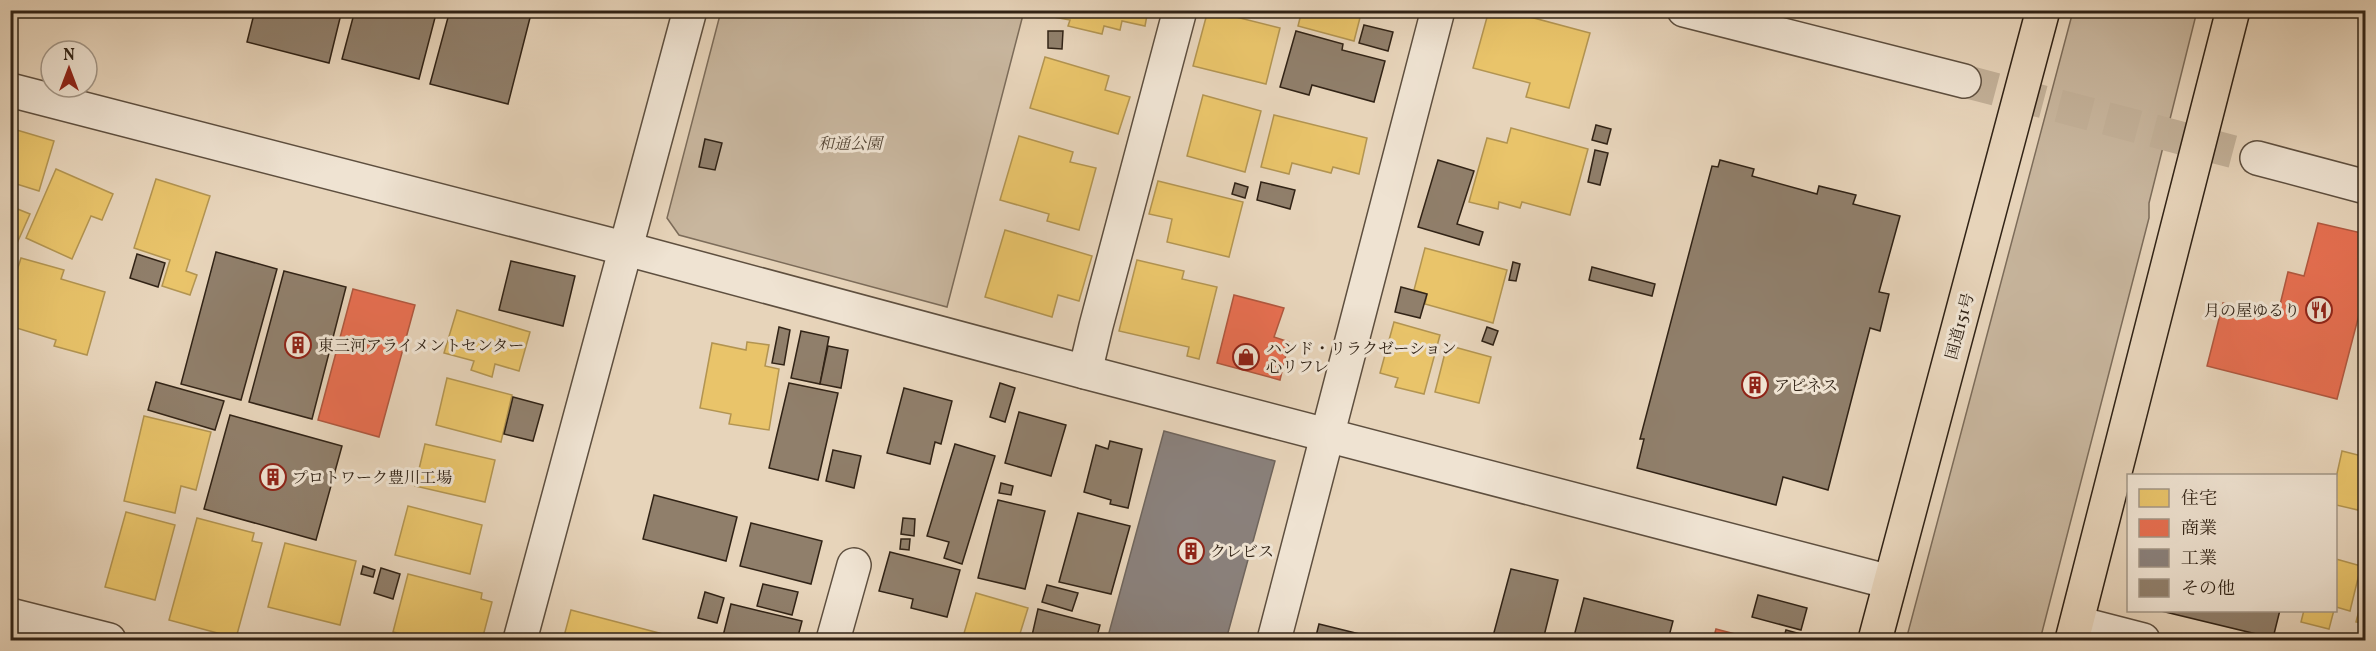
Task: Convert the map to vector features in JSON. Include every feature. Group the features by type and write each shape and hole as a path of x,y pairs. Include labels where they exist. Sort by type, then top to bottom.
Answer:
{"highway":[{"name":"国道151号","path":"1875,640 2043,10"},
{"path":"2075,632 2197,161 2233,10"}],"street":[{"path":"520,640 690,10"},
{"path":"1085,372 1180,10"},
{"path":"1274,640 1438,10"},
{"path":"1684,10 1964,81"},
{"path":"10,90 627,249 1085,372 1890,582"},
{"path":"2257,158 2366,187"},
{"path":"832,640 854,565"},
{"path":"10,615 109,640"},
{"path":"2075,632 2143,640"}],"green space":[{"name":"和通公園","path":"721,11 1024,11 947,307 679,235 667,218"},
{"path":"2073,11 2197,11 2149,203 2149,218 2040,640 1906,640"}],"building: 住宅":[{"path":"1055,10 1148,10 1145,26 1122,21 1120,30 1104,26 1102,34 1068,26 1070,20 1053,17"},
{"path":"1208,10 1280,28 1266,84 1193,66"},
{"path":"1302,10 1362,10 1354,41 1298,26"},
{"path":"1489,10 1504,10 1590,33 1569,108 1526,97 1530,83 1473,68"},
{"path":"1045,57 1109,76 1105,90 1130,97 1118,134 1030,108"},
{"path":"1203,95 1261,111 1245,172 1187,156"},
{"path":"1274,115 1367,138 1359,174 1333,167 1331,173 1292,163 1289,174 1261,167"},
{"path":"10,128 54,141 39,191 10,182"},
{"path":"1511,128 1588,149 1570,215 1522,202 1520,208 1499,202 1498,209 1469,202 1487,138 1507,143"},
{"path":"1019,136 1073,152 1070,162 1096,168 1079,230 1047,221 1049,214 1000,200"},
{"path":"56,169 113,194 102,220 91,216 72,259 26,238"},
{"path":"156,179 210,196 186,271 197,275 190,295 162,286 170,260 134,248"},
{"path":"1158,181 1243,202 1229,257 1167,242 1172,219 1149,214"},
{"path":"10,206 30,214 10,259"},
{"path":"1005,230 1092,256 1079,301 1058,295 1052,317 985,297"},
{"path":"1425,248 1507,270 1493,323 1425,304 1427,294 1414,290"},
{"path":"21,258 64,270 61,279 105,292 87,355 54,346 56,340 10,326 10,293"},
{"path":"1137,260 1184,271 1182,279 1217,287 1199,359 1187,356 1189,347 1119,331"},
{"path":"457,310 530,332 519,371 495,364 492,377 471,370 474,361 444,353"},
{"path":"1394,322 1440,335 1424,394 1395,387 1398,378 1380,373"},
{"path":"747,342 769,345 765,366 779,369 769,430 729,424 731,414 700,408 712,343 746,350"},
{"path":"1447,345 1491,357 1479,403 1435,392"},
{"path":"447,378 512,395 501,442 436,425"},
{"path":"144,416 211,432 196,490 181,486 175,513 124,501"},
{"path":"425,444 495,460 485,502 415,486"},
{"path":"2342,451 2366,457 2366,501 2361,500 2358,510 2337,505 2337,474"},
{"path":"408,506 482,525 470,574 395,555"},
{"path":"126,512 175,525 155,600 105,587"},
{"path":"197,518 254,533 252,541 262,543 236,638 169,620"},
{"path":"285,543 356,561 340,625 268,607"},
{"path":"2337,559 2361,566 2350,611 2337,607"},
{"path":"408,574 482,593 481,599 492,602 482,640 424,640 393,632"},
{"path":"2366,584 2366,624 2356,622"},
{"path":"976,593 1028,608 1018,640 962,640"},
{"path":"571,610 686,640 563,640"},
{"path":"2304,612 2333,612 2329,629 2301,622"}],"building: 商業":[{"name":"月の屋ゆるり","path":"2318,223 2366,234 2366,288 2337,399 2207,366 2223,303 2277,317 2288,272 2304,276"},
{"path":"353,289 415,305 379,437 318,420"},
{"path":"1234,295 1284,308 1274,337 1289,342 1280,380 1217,363"},
{"path":"1716,629 1758,640 1713,640"}],"building: 工業":[{"name":"クレビス","path":"1164,431 1275,461 1226,640 1107,640"}],"building: その他":[{"path":"255,10 342,10 329,63 247,42"},
{"path":"355,10 437,10 419,79 342,59"},
{"path":"450,10 532,10 508,104 430,84"},
{"path":"1364,25 1393,32 1388,51 1359,43"},
{"path":"1048,31 1063,31 1062,49 1048,48"},
{"path":"1296,31 1343,44 1342,50 1385,61 1374,102 1312,85 1309,95 1280,87"},
{"path":"1596,125 1611,129 1607,144 1592,140"},
{"path":"705,139 722,143 715,170 699,167"},
{"path":"1595,150 1608,153 1600,185 1588,182"},
{"path":"1438,160 1474,171 1457,224 1483,232 1479,245 1418,227"},
{"name":"アピネス","path":"1720,160 1754,169 1752,176 1817,194 1819,186 1856,195 1853,204 1900,216 1879,292 1889,294 1880,331 1870,328 1828,490 1783,477 1776,505 1637,468 1644,439 1640,439 1712,166 1718,167"},
{"path":"1261,182 1295,190 1290,209 1257,200"},
{"path":"1235,183 1248,187 1245,198 1232,194"},
{"path":"216,252 277,269 241,400 181,384"},
{"path":"137,254 165,263 158,287 130,278"},
{"path":"511,261 575,276 563,326 499,310"},
{"path":"1513,262 1520,264 1516,281 1509,280"},
{"path":"1592,267 1655,284 1652,296 1589,280"},
{"name":"東三河アライメントセンター","path":"284,271 346,287 312,419 249,402"},
{"path":"1401,287 1427,294 1420,318 1395,312"},
{"path":"779,327 790,330 784,365 772,363"},
{"path":"1487,327 1498,331 1493,345 1482,341"},
{"path":"801,331 829,337 820,384 791,378"},
{"path":"828,346 848,350 841,388 820,384"},
{"path":"156,382 224,401 215,430 148,410"},
{"path":"789,383 838,393 818,480 769,468"},
{"path":"1000,383 1015,388 1005,422 990,417"},
{"path":"904,388 952,401 941,444 935,442 930,464 887,453"},
{"path":"513,397 543,405 533,441 504,434"},
{"path":"1019,412 1066,425 1051,476 1005,463"},
{"name":"プロトワーク豊川工場","path":"230,415 342,446 316,540 204,509"},
{"path":"1110,441 1142,449 1128,508 1110,504 1111,500 1084,492 1096,445 1108,449"},
{"path":"955,444 995,456 962,564 944,558 949,542 927,536"},
{"path":"833,450 861,456 854,488 826,481"},
{"path":"1001,483 1013,486 1011,495 999,493"},
{"path":"654,495 737,517 726,561 643,539"},
{"path":"998,500 1045,511 1025,589 978,578"},
{"path":"1078,513 1130,526 1111,594 1059,582"},
{"path":"903,518 915,519 914,536 901,534"},
{"path":"751,523 822,541 811,584 740,566"},
{"path":"901,539 910,539 909,550 900,549"},
{"path":"890,552 960,570 947,617 911,608 913,599 879,591"},
{"path":"363,566 375,570 373,577 361,574"},
{"path":"381,568 400,574 393,599 374,593"},
{"path":"1511,569 1558,580 1543,640 1492,640"},
{"path":"763,584 798,592 792,615 757,606"},
{"path":"1047,585 1078,593 1072,611 1042,602"},
{"path":"705,592 724,598 717,623 698,618"},
{"path":"1758,595 1807,608 1801,630 1752,617"},
{"path":"1584,598 1673,621 1668,640 1573,640"},
{"path":"731,604 802,621 797,640 722,640"},
{"path":"1038,609 1100,625 1096,640 1031,640"},
{"path":"2165,612 2280,612 2273,638"},
{"path":"1319,624 1384,640 1315,640"},
{"path":"1786,630 1808,636 1807,640 1783,640"}],"tunnel":[{"path":"1964,81 2257,158"}],"place":[{"name":"月の屋ゆるり","path":"2319,310"},
{"name":"東三河アライメントセンター","path":"298,345"},
{"name":"ハンド・リラクゼーション 心リフレ","path":"1246,357"},
{"name":"アピネス","path":"1755,385"},
{"name":"プロトワーク豊川工場","path":"273,477"},
{"name":"クレビス","path":"1191,551"}]}
